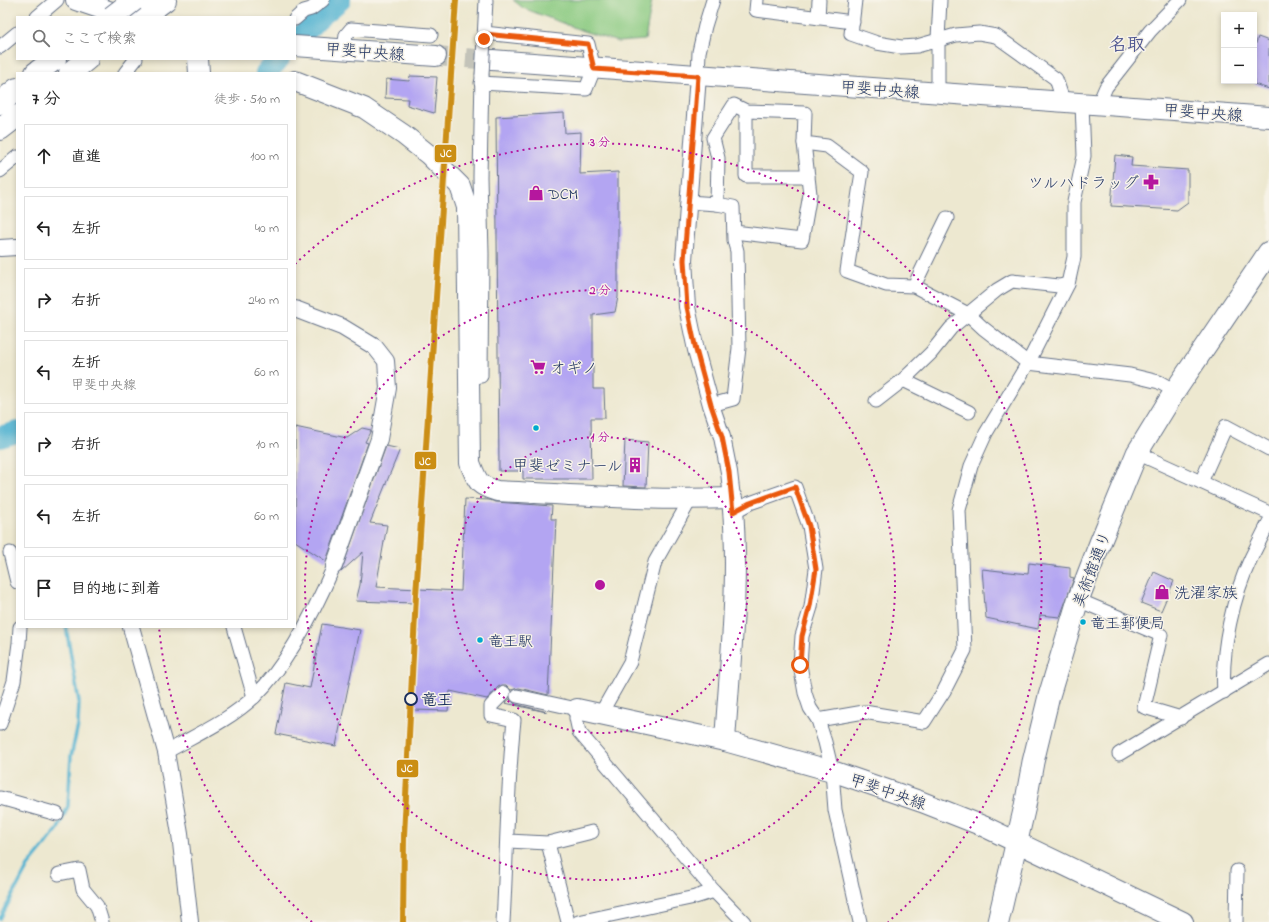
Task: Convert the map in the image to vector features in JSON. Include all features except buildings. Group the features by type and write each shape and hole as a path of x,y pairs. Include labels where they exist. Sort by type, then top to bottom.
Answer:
{"highway":[{"path":"115,16 149,6"},
{"path":"37,72 54,60"},
{"path":"71,72 86,60"},
{"path":"0,103 16,89"},
{"path":"0,129 16,117"},
{"name":"美術館通り","path":"998,922 1049,696 1078,600 1100,543 1138,453 1175,391 1269,252"}],"main road":[{"path":"76,0 123,16"},
{"name":"甲斐中央線","path":"296,46 436,56"},
{"path":"198,60 199,72"},
{"name":"甲斐中央線","path":"485,73 594,69 1269,117"},
{"path":"296,82 364,108 404,135 429,155 460,186 467,207 470,464 478,481 484,487 497,491 690,500 733,505 734,592 725,741"},
{"name":"甲斐中央線","path":"577,709 725,741 832,771 922,802 982,826 1183,922"}],"street":[{"path":"38,16 57,0"},
{"path":"296,18 304,11 311,9 323,0"},
{"path":"470,376 481,376 482,254 480,177 485,73 484,36 486,0"},
{"path":"713,0 699,52 684,260 687,307 696,350 711,405 722,437 729,472 733,505 750,503 795,487 809,526 816,569 810,606 802,636 800,665 805,693 810,708 818,720 832,771 836,810 860,922"},
{"path":"757,0 756,10 853,22"},
{"path":"818,18 819,0"},
{"path":"818,720 864,712 924,722 944,691 965,650 959,510 971,466 986,433 1028,363 1068,284 1074,257 1074,202 1084,156 1082,104 1056,79 996,36 979,33 956,35 917,46 901,47 877,43 851,34 855,0"},
{"path":"938,94 940,0"},
{"path":"1082,104 1106,87 1150,31 1180,0"},
{"path":"341,49 346,36 351,29 431,35"},
{"path":"0,47 16,34"},
{"path":"484,36 588,44 594,69"},
{"path":"126,72 135,60"},
{"path":"717,204 718,158 713,138 734,105 746,111 805,113 804,143 810,194 802,240 734,232"},
{"path":"746,111 746,176 808,176"},
{"path":"804,143 827,146 862,172 847,271 886,285 914,286 968,314 983,328 1028,363 1130,375 1160,382 1175,391"},
{"path":"0,171 16,158"},
{"path":"688,202 717,204 733,207 734,240 737,251 739,348 733,399 711,405"},
{"path":"914,286 947,218"},
{"path":"0,248 16,247"},
{"path":"876,401 903,380 931,353 951,328 997,290 1012,281 1059,286 1068,284"},
{"path":"166,752 223,720 254,697 279,669 315,608 334,566 378,439 388,388 386,361 375,347 342,327 296,309"},
{"path":"903,380 969,412"},
{"path":"1201,482 1226,426 1269,449"},
{"path":"1138,453 1269,513"},
{"path":"600,715 630,662 655,562 690,500"},
{"path":"1224,692 1223,677 1226,646 1236,597 1250,559 1269,522"},
{"path":"9,553 16,578"},
{"path":"1078,600 1161,635 1144,707 1181,718"},
{"path":"0,724 14,681 20,628"},
{"path":"131,628 166,752 180,834 190,922"},
{"path":"234,628 254,697"},
{"path":"1119,754 1269,664"},
{"path":"503,922 508,841 509,768 514,720 491,715 491,706 504,693"},
{"path":"517,696 577,709 576,718 579,732 714,891 744,922"},
{"path":"0,798 57,814"},
{"path":"508,841 548,843 592,832"},
{"path":"548,843 568,922"},
{"path":"59,874 79,870 83,889 97,906 102,922"},
{"path":"1236,922 1237,871"},
{"path":"578,922 695,897 714,891"}],"green space":[{"path":"513,0 652,0 645,40 618,42 583,31 523,8"}],"waterway":[{"path":"296,42 316,20 340,0"},
{"path":"267,72 278,60"},
{"path":"0,437 16,432"},
{"path":"0,919 28,866 58,829 68,806 71,756 78,726 79,702 66,628"}],"tunnel":[{"path":"436,56 492,60"}],"transit line":[{"name":"JC","path":"403,922 404,836 416,595 456,0"}],"place":[{"name":"ツルハドラッグ","path":"1151,182"},
{"name":"DCM","path":"536,193"},
{"name":"オギノ","path":"538,367"},
{"name":"甲斐ゼミナール","path":"635,465"},
{"name":"洗濯家族","path":"1162,592"},
{"name":"竜王郵便局","path":"1083,622"},
{"name":"竜王駅","path":"480,640"},
{"name":"竜王","path":"411,699"}],"district":[{"name":"名取","path":"1127,44"}],"route":[{"path":"484,39 484,34 588,44 594,69 698,76 684,260 687,307 696,350 711,405 722,437 729,472 733,512 750,503 795,487 809,526 816,569 810,606 802,636 800,665"}]}
